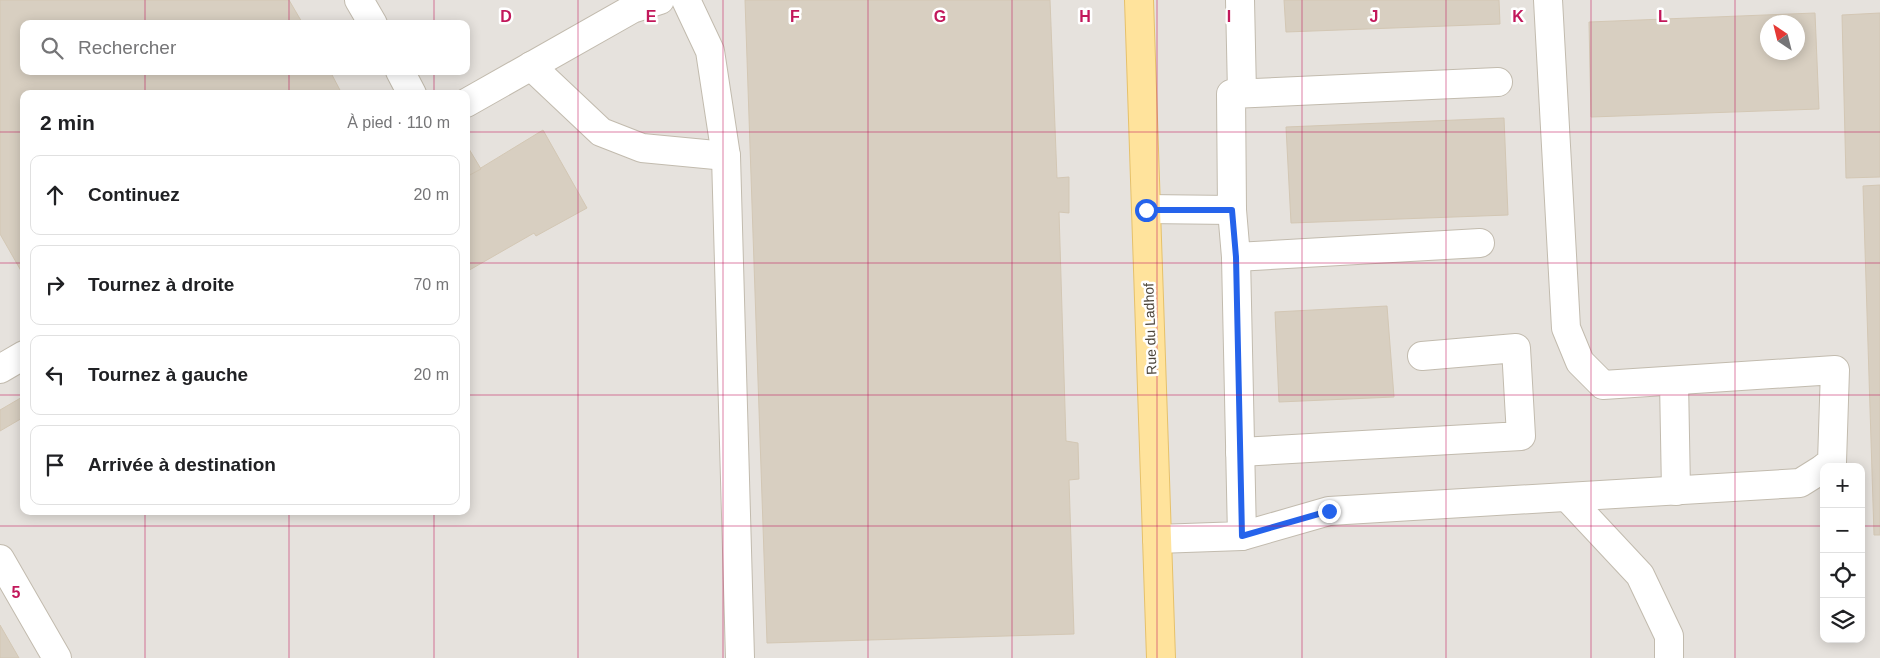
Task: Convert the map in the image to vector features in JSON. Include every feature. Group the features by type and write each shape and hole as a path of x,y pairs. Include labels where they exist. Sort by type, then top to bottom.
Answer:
{"main road":[{"name":"Rue du Ladhof","path":"1139,0 1161,658"}],"lane":[{"path":"360,0 371,20"},
{"path":"470,101 632,9 660,0"},
{"path":"686,0 710,51 726,156 740,658"},
{"path":"1240,0 1242,93"},
{"path":"1548,0 1566,328 1580,362 1603,385 1835,370 1831,463"},
{"path":"531,66 601,132 642,148 726,156"},
{"path":"402,75 410,90"},
{"path":"1242,536 1236,257 1232,210 1232,94 1498,82"},
{"path":"1146,210 1232,210"},
{"path":"1236,257 1480,242"},
{"path":"1240,452 1520,436 1516,348 1422,356"},
{"path":"0,369 20,357"},
{"path":"1674,380 1676,491"},
{"path":"1157,539 1242,536 1329,511 1800,483 1820,470"},
{"path":"1568,498 1640,575 1668,636 1669,658"},
{"path":"0,560 57,658"}],"shaded area":[{"path":"0,0 1880,0 1880,658 0,658"}],"building":[{"path":"0,0 289,0 301,20 20,20 20,75 332,75 340,90 20,90 20,269 0,234"},
{"path":"745,0 1050,0 1057,178 1069,177 1069,213 1059,212 1066,441 1078,443 1079,479 1069,480 1074,634 767,643"},
{"path":"1284,0 1499,0 1500,24 1286,32"},
{"path":"1815,13 1819,109 1591,117 1589,22 1760,15 1760,60 1805,60 1805,15 1765,15"},
{"path":"1880,13 1880,177 1846,178 1842,15"},
{"path":"1504,118 1508,215 1291,223 1286,127"},
{"path":"543,130 587,208 536,236 534,233 470,270 470,175"},
{"path":"470,151 481,169 470,175"},
{"path":"1880,185 1880,535 1874,535 1863,186"},
{"path":"1387,306 1394,397 1279,402 1275,312"},
{"path":"20,398 20,419 0,431 0,410"},
{"path":"0,625 19,658 0,658"}],"route":[{"path":"1146,210 1232,210 1236,257 1242,536 1329,511"}]}
